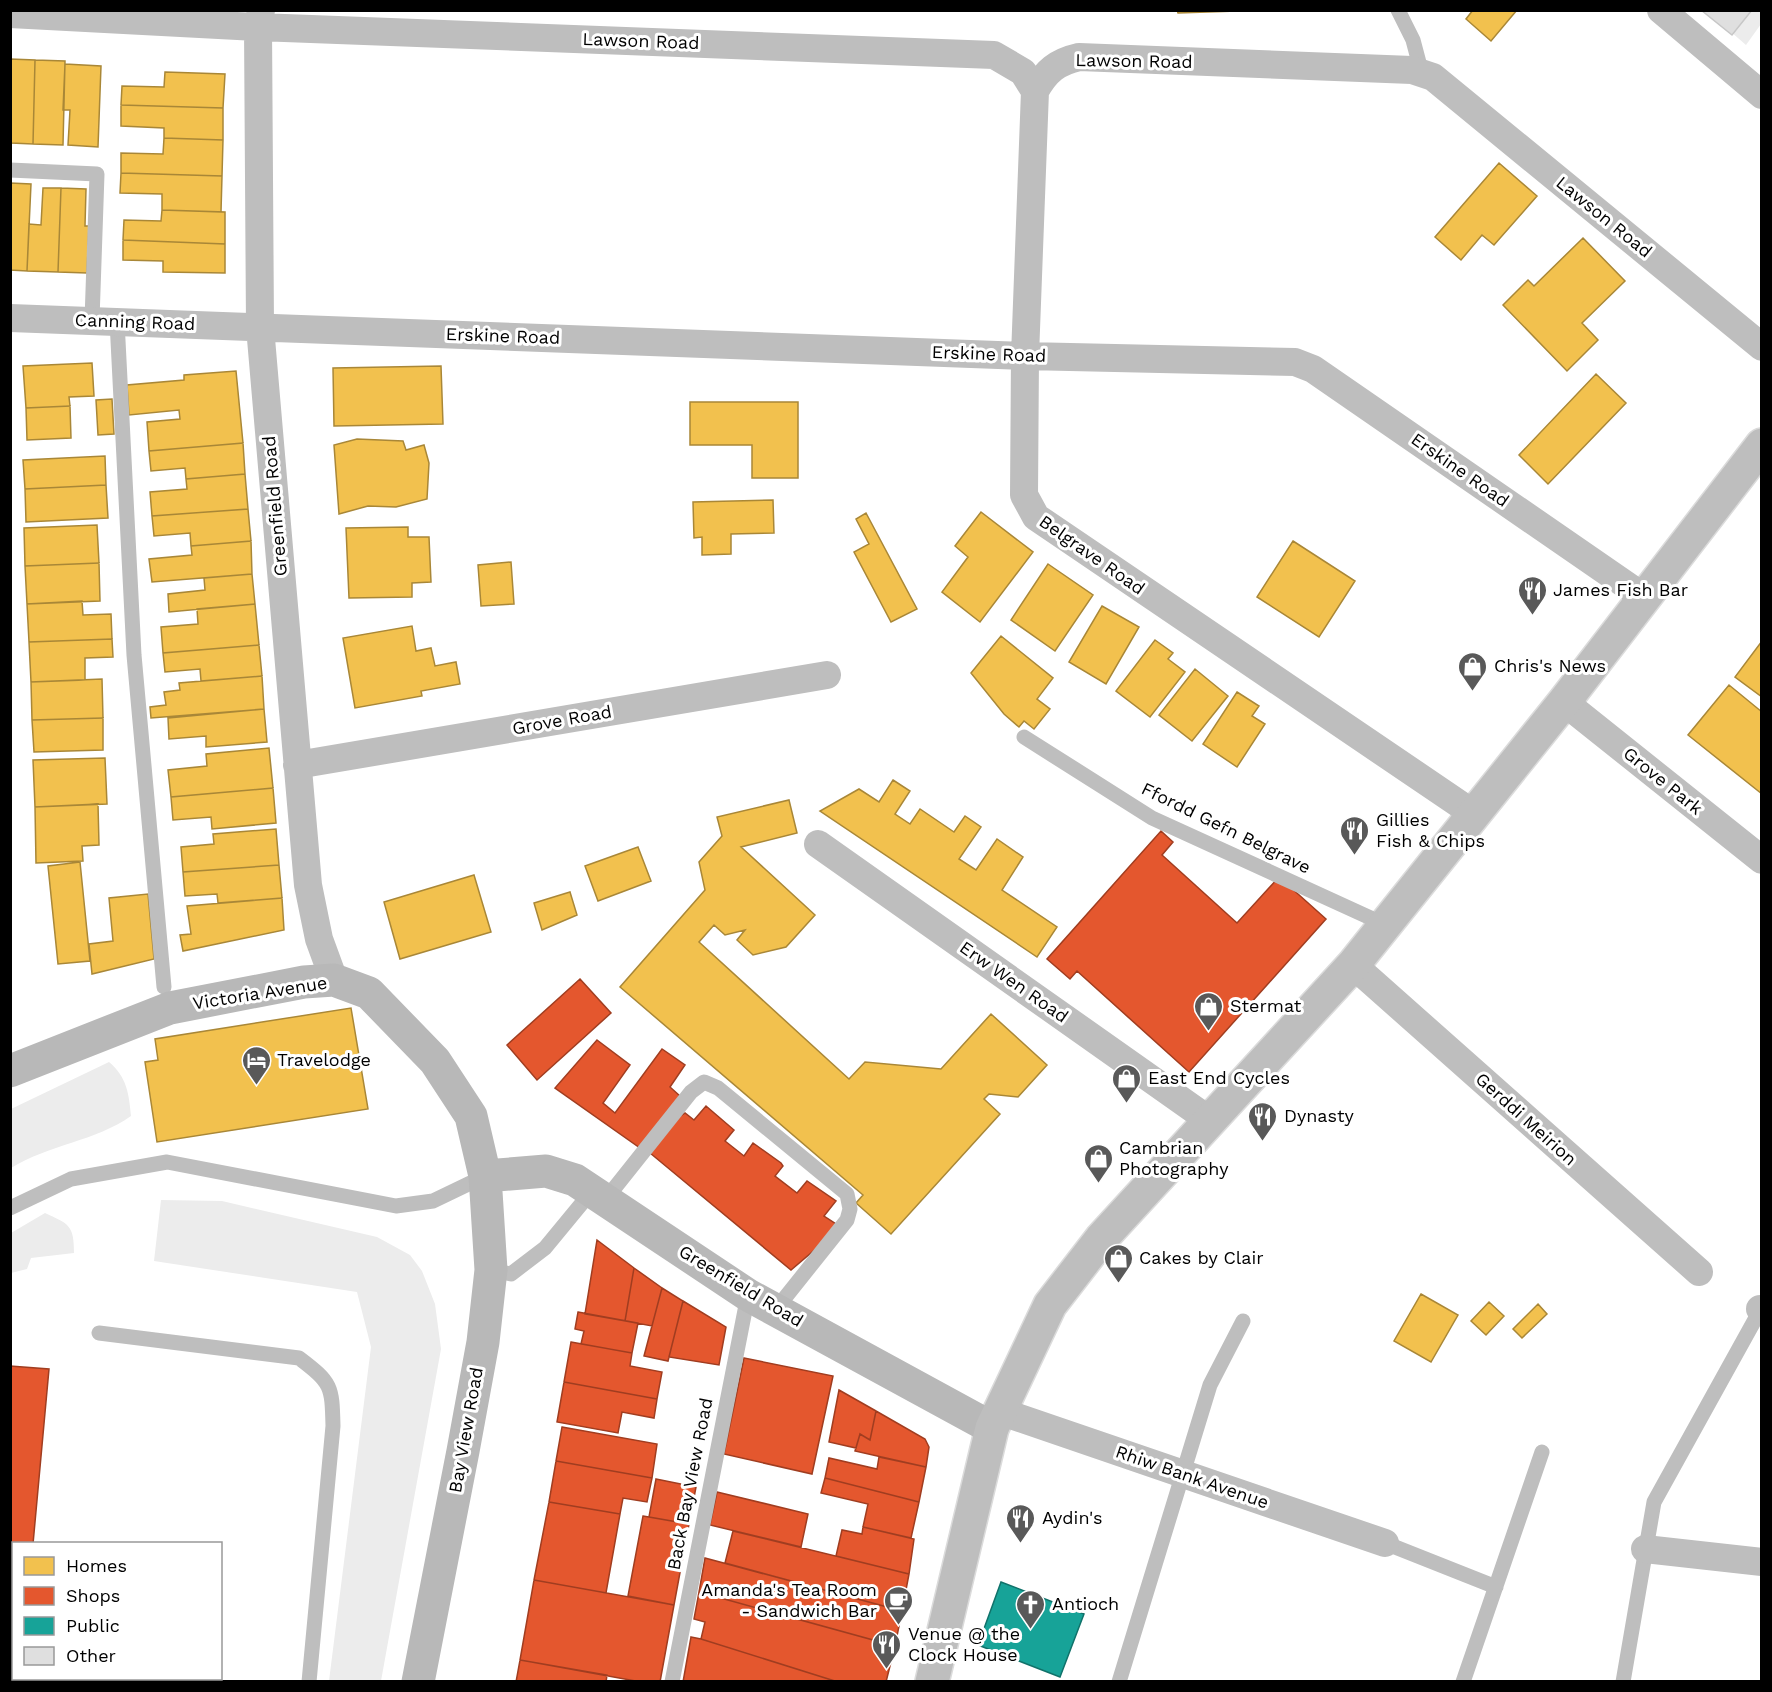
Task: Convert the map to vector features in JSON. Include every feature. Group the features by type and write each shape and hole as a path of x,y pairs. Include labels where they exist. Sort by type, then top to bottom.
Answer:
{"main road":[{"path":"932,1682 996,1419 1050,1305 1101,1239 1353,965 1564,702 1761,445"},
{"name":"Victoria Avenue","path":"10,1071 170,1008 304,982 334,980 369,993 435,1061 471,1116 485,1176"},
{"name":"Greenfield Road","path":"485,1176 546,1171 575,1180 762,1302 996,1419"},
{"name":"Bay View Road","path":"418,1682 483,1342 491,1270 485,1176"}],"street":[{"path":"1661,10 1761,95"},
{"name":"Lawson Road","path":"10,14 260,19 994,55 1023,72 1035,91 1045,73 1063,61 1079,57 1400,70 1422,74 1433,77 1761,347"},
{"name":"Greenfield Road","path":"260,19 260,327 308,885 319,939 334,980"},
{"name":"Belgrave Road","path":"1035,91 1025,356 1024,495 1036,517 1474,814"},
{"name":"Canning Road","path":"10,318 260,327"},
{"name":"Erskine Road","path":"260,327 1025,356 1295,362 1313,369 1645,598"},
{"name":"Grove Road","path":"297,765 827,675"},
{"name":"Grove Park","path":"1564,702 1761,860"},
{"name":"Erw Wen Road","path":"818,844 1209,1120"},
{"name":"Gerddi Meirion","path":"1353,965 1699,1272"},
{"name":"Rhiw Bank Avenue","path":"996,1419 1181,1474 1385,1543"},
{"path":"1646,1549 1761,1562"}],"lane":[{"path":"1398,10 1413,40 1422,74"},
{"path":"10,170 97,174 104,321 164,987"},
{"name":"Ffordd Gefn Belgrave","path":"1024,737 1152,818 1386,925"},
{"path":"491,1270 511,1274 545,1248 599,1196 691,1092 704,1082 718,1088 847,1194 850,1209 847,1220 762,1302"},
{"path":"10,1209 71,1179 167,1162 396,1206 433,1201 485,1176"},
{"name":"Back Bay View Road","path":"672,1682 762,1302"},
{"path":"1623,1682 1654,1502 1761,1308"},
{"path":"1119,1682 1210,1384 1243,1321"},
{"path":"99,1333 299,1358 316,1371 332,1389 333,1426 309,1682"},
{"path":"1463,1682 1542,1452"},
{"path":"1385,1543 1496,1587"}],"shaded area":[{"path":"1707,11 1761,11 1761,24 1746,45"},
{"path":"109,1062 120,1074 126,1086 131,1116 103,1131 25,1160 11,1168 11,1109"},
{"path":"161,1200 222,1201 377,1237 410,1255 422,1271 435,1304 441,1349 381,1681 329,1681 371,1347 357,1292 154,1261"},
{"path":"45,1213 65,1223 71,1231 74,1253 31,1258 27,1269 11,1273 11,1233"}],"building: Homes":[{"path":"1177,10 1237,10 1237,11 1178,13"},
{"path":"1473,10 1517,10 1491,41 1466,19"},
{"path":"10,59 35,60 33,144 11,143"},
{"path":"35,60 65,61 63,145 33,144"},
{"path":"65,64 101,66 98,147 68,145 70,110 63,110"},
{"path":"165,72 225,74 223,108 121,105 122,86 164,87"},
{"path":"121,105 223,108 223,140 164,138 164,128 121,126"},
{"path":"164,138 223,140 222,176 121,173 121,153 163,154"},
{"path":"1499,163 1537,196 1494,245 1482,235 1461,260 1435,237"},
{"path":"121,173 222,176 221,212 162,210 162,194 120,193"},
{"path":"10,183 31,184 27,271 10,270"},
{"path":"43,188 61,188 58,272 27,271 29,224 41,225"},
{"path":"61,188 86,189 85,226 89,226 87,273 58,272"},
{"path":"162,210 225,212 225,244 123,240 124,220 161,221"},
{"path":"1583,238 1625,281 1582,323 1598,340 1567,371 1503,305 1528,280 1534,286"},
{"path":"123,240 225,244 225,273 163,272 163,261 123,260"},
{"path":"92,363 94,396 69,397 70,406 26,408 23,366"},
{"path":"441,366 443,424 334,426 333,368"},
{"path":"236,371 243,443 149,451 147,422 180,419 179,410 129,415 127,385 184,380 184,375"},
{"path":"1596,374 1626,403 1548,484 1519,455"},
{"path":"112,399 114,434 98,435 96,400"},
{"path":"690,402 798,402 798,478 752,478 752,445 690,445"},
{"path":"70,406 71,438 27,440 26,408"},
{"path":"357,439 403,441 406,450 424,445 429,463 427,499 396,507 368,506 339,514 334,445"},
{"path":"243,443 245,474 186,479 185,468 151,471 149,451"},
{"path":"105,456 106,485 25,489 23,460"},
{"path":"245,474 248,509 152,516 150,492 187,489 186,479"},
{"path":"106,485 108,518 26,522 25,489"},
{"path":"773,500 774,533 731,534 731,554 702,555 702,537 694,538 693,502"},
{"path":"248,509 251,541 191,546 190,533 154,536 152,516"},
{"path":"981,512 1033,552 980,622 942,592 968,557 955,546"},
{"path":"866,513 917,609 891,622 854,552 869,544 856,519"},
{"path":"97,525 99,563 25,566 24,528"},
{"path":"408,527 408,537 429,537 431,582 412,583 412,597 349,598 346,528"},
{"path":"251,541 252,574 152,582 149,559 192,555 191,546"},
{"path":"1293,541 1355,581 1319,637 1257,597"},
{"path":"511,562 514,604 481,606 478,565"},
{"path":"99,563 100,601 27,604 25,566"},
{"path":"1048,564 1093,595 1055,651 1011,620"},
{"path":"252,574 255,604 169,612 168,594 205,590 204,578"},
{"path":"82,601 83,615 111,614 112,639 29,642 27,604"},
{"path":"255,604 259,645 163,653 161,627 198,624 197,609"},
{"path":"1102,606 1139,627 1106,684 1069,662"},
{"path":"412,626 416,651 431,648 435,666 456,662 460,684 421,691 422,696 355,708 343,638"},
{"path":"1001,636 1053,678 1037,699 1050,709 1034,729 1024,721 1019,727 1004,714 971,673"},
{"path":"112,639 113,657 85,658 85,680 31,682 29,642"},
{"path":"1155,640 1173,653 1168,659 1185,672 1150,717 1116,691"},
{"path":"1762,641 1762,697 1735,677"},
{"path":"259,645 262,676 201,681 200,669 165,672 163,653"},
{"path":"1195,669 1228,696 1192,741 1159,715"},
{"path":"262,676 264,709 151,718 150,707 166,705 164,692 180,690 179,683"},
{"path":"102,679 103,718 32,720 31,682"},
{"path":"1729,685 1762,712 1762,794 1688,735"},
{"path":"1237,692 1259,706 1252,716 1265,724 1237,767 1203,744"},
{"path":"264,709 267,742 206,747 206,736 169,739 168,718"},
{"path":"103,718 103,750 34,752 32,720"},
{"path":"269,748 273,788 171,797 168,770 207,766 206,754"},
{"path":"105,758 107,804 35,807 33,760"},
{"path":"893,780 910,791 895,814 910,824 920,809 954,832 965,816 981,827 959,859 976,870 997,839 1023,857 1002,890 1057,927 1037,957 820,811 859,789 879,802"},
{"path":"273,788 276,823 212,829 211,817 173,820 171,797"},
{"path":"789,800 797,833 741,847 815,915 786,947 753,955 737,940 745,930 725,935 714,925 699,942 849,1079 865,1062 941,1069 991,1014 1047,1065 1018,1097 989,1094 984,1099 1000,1114 891,1234 856,1203 863,1195 620,987 705,890 699,862 722,836 717,817"},
{"path":"98,804 99,845 82,846 83,861 36,863 35,807"},
{"path":"276,829 279,865 183,872 181,847 214,844 213,834"},
{"path":"638,847 651,881 598,901 585,866"},
{"path":"80,862 90,961 58,964 48,866"},
{"path":"279,865 282,898 218,903 217,894 185,896 183,872"},
{"path":"474,875 491,932 400,959 384,902"},
{"path":"570,892 577,915 542,930 534,903"},
{"path":"148,894 154,959 92,974 89,944 113,941 109,898"},
{"path":"282,898 284,930 183,951 180,935 191,934 187,906"},
{"name":"Travelodge","path":"351,1008 368,1109 157,1142 145,1062 158,1060 155,1039"},
{"path":"1421,1294 1458,1315 1431,1362 1394,1341"},
{"path":"1489,1302 1504,1316 1486,1335 1471,1321"},
{"path":"1538,1304 1547,1314 1522,1338 1513,1329"}],"building: Shops":[{"path":"1161,831 1173,842 1162,855 1237,923 1279,877 1326,919 1189,1072 1077,971 1070,979 1047,959"},
{"path":"580,979 611,1013 537,1080 507,1045"},
{"path":"597,1040 630,1065 603,1103 615,1113 662,1049 685,1065 670,1087 680,1096 640,1148 555,1088"},
{"path":"706,1106 734,1130 725,1141 744,1156 753,1143 781,1163 783,1166 775,1176 797,1193 807,1181 836,1201 824,1216 836,1224 818,1247 791,1270 650,1153 680,1116 685,1113 694,1120"},
{"path":"597,1240 634,1268 625,1321 585,1314"},
{"path":"634,1268 662,1288 652,1326 625,1321"},
{"path":"662,1288 683,1301 668,1361 644,1356"},
{"path":"683,1301 726,1327 719,1365 669,1357"},
{"path":"578,1312 638,1323 632,1353 581,1344 584,1331 575,1329"},
{"path":"571,1342 632,1353 630,1366 662,1372 657,1399 564,1382"},
{"path":"744,1358 833,1376 812,1474 724,1454"},
{"path":"10,1366 49,1369 33,1542 12,1542 12,1680 197,1680 197,1682 10,1682"},
{"path":"564,1382 657,1399 654,1418 622,1412 618,1433 557,1422"},
{"path":"839,1390 876,1411 870,1440 860,1434 856,1448 829,1442"},
{"path":"876,1411 925,1439 929,1447 926,1467 855,1451 860,1434 870,1440"},
{"path":"562,1427 657,1444 652,1478 556,1461"},
{"path":"879,1457 926,1467 919,1502 825,1478 829,1458 877,1469"},
{"path":"556,1461 652,1478 647,1502 623,1498 620,1514 549,1502"},
{"path":"825,1478 919,1502 911,1538 863,1527 868,1504 821,1493"},
{"path":"656,1479 696,1487 689,1524 649,1517"},
{"path":"717,1492 808,1514 801,1547 710,1525"},
{"path":"549,1502 620,1514 606,1593 534,1580"},
{"path":"643,1516 689,1524 674,1605 628,1596"},
{"path":"863,1527 914,1539 909,1574 836,1556 842,1530 862,1534"},
{"path":"733,1531 909,1574 902,1611 725,1563"},
{"path":"705,1558 902,1611 895,1646 699,1592"},
{"path":"534,1580 674,1605 660,1682 641,1682 520,1660"},
{"path":"699,1592 895,1646 886,1682 838,1682 701,1639 705,1622 694,1619"},
{"path":"691,1637 701,1639 838,1682 683,1682"},
{"path":"520,1660 607,1675 606,1682 516,1682"}],"building: Public":[{"name":"Antioch","path":"1001,1582 1084,1614 1060,1677 978,1645"}],"building: Other":[{"path":"1701,10 1752,10 1732,35"}],"place":[{"name":"James Fish Bar","path":"1532,616"},
{"name":"Chris's News","path":"1473,692"},
{"name":"Gillies Fish & Chips","path":"1355,856"},
{"name":"Stermat","path":"1209,1032"},
{"name":"Travelodge","path":"256,1086"},
{"name":"East End Cycles","path":"1127,1104"},
{"name":"Dynasty","path":"1263,1142"},
{"name":"Cambrian Photography","path":"1098,1184"},
{"name":"Cakes by Clair","path":"1118,1284"},
{"name":"Aydin's","path":"1021,1544"},
{"name":"Amanda's Tea Room - Sandwich Bar","path":"898,1626"},
{"name":"Antioch","path":"1031,1630"},
{"name":"Venue @ the Clock House","path":"887,1670"}]}
